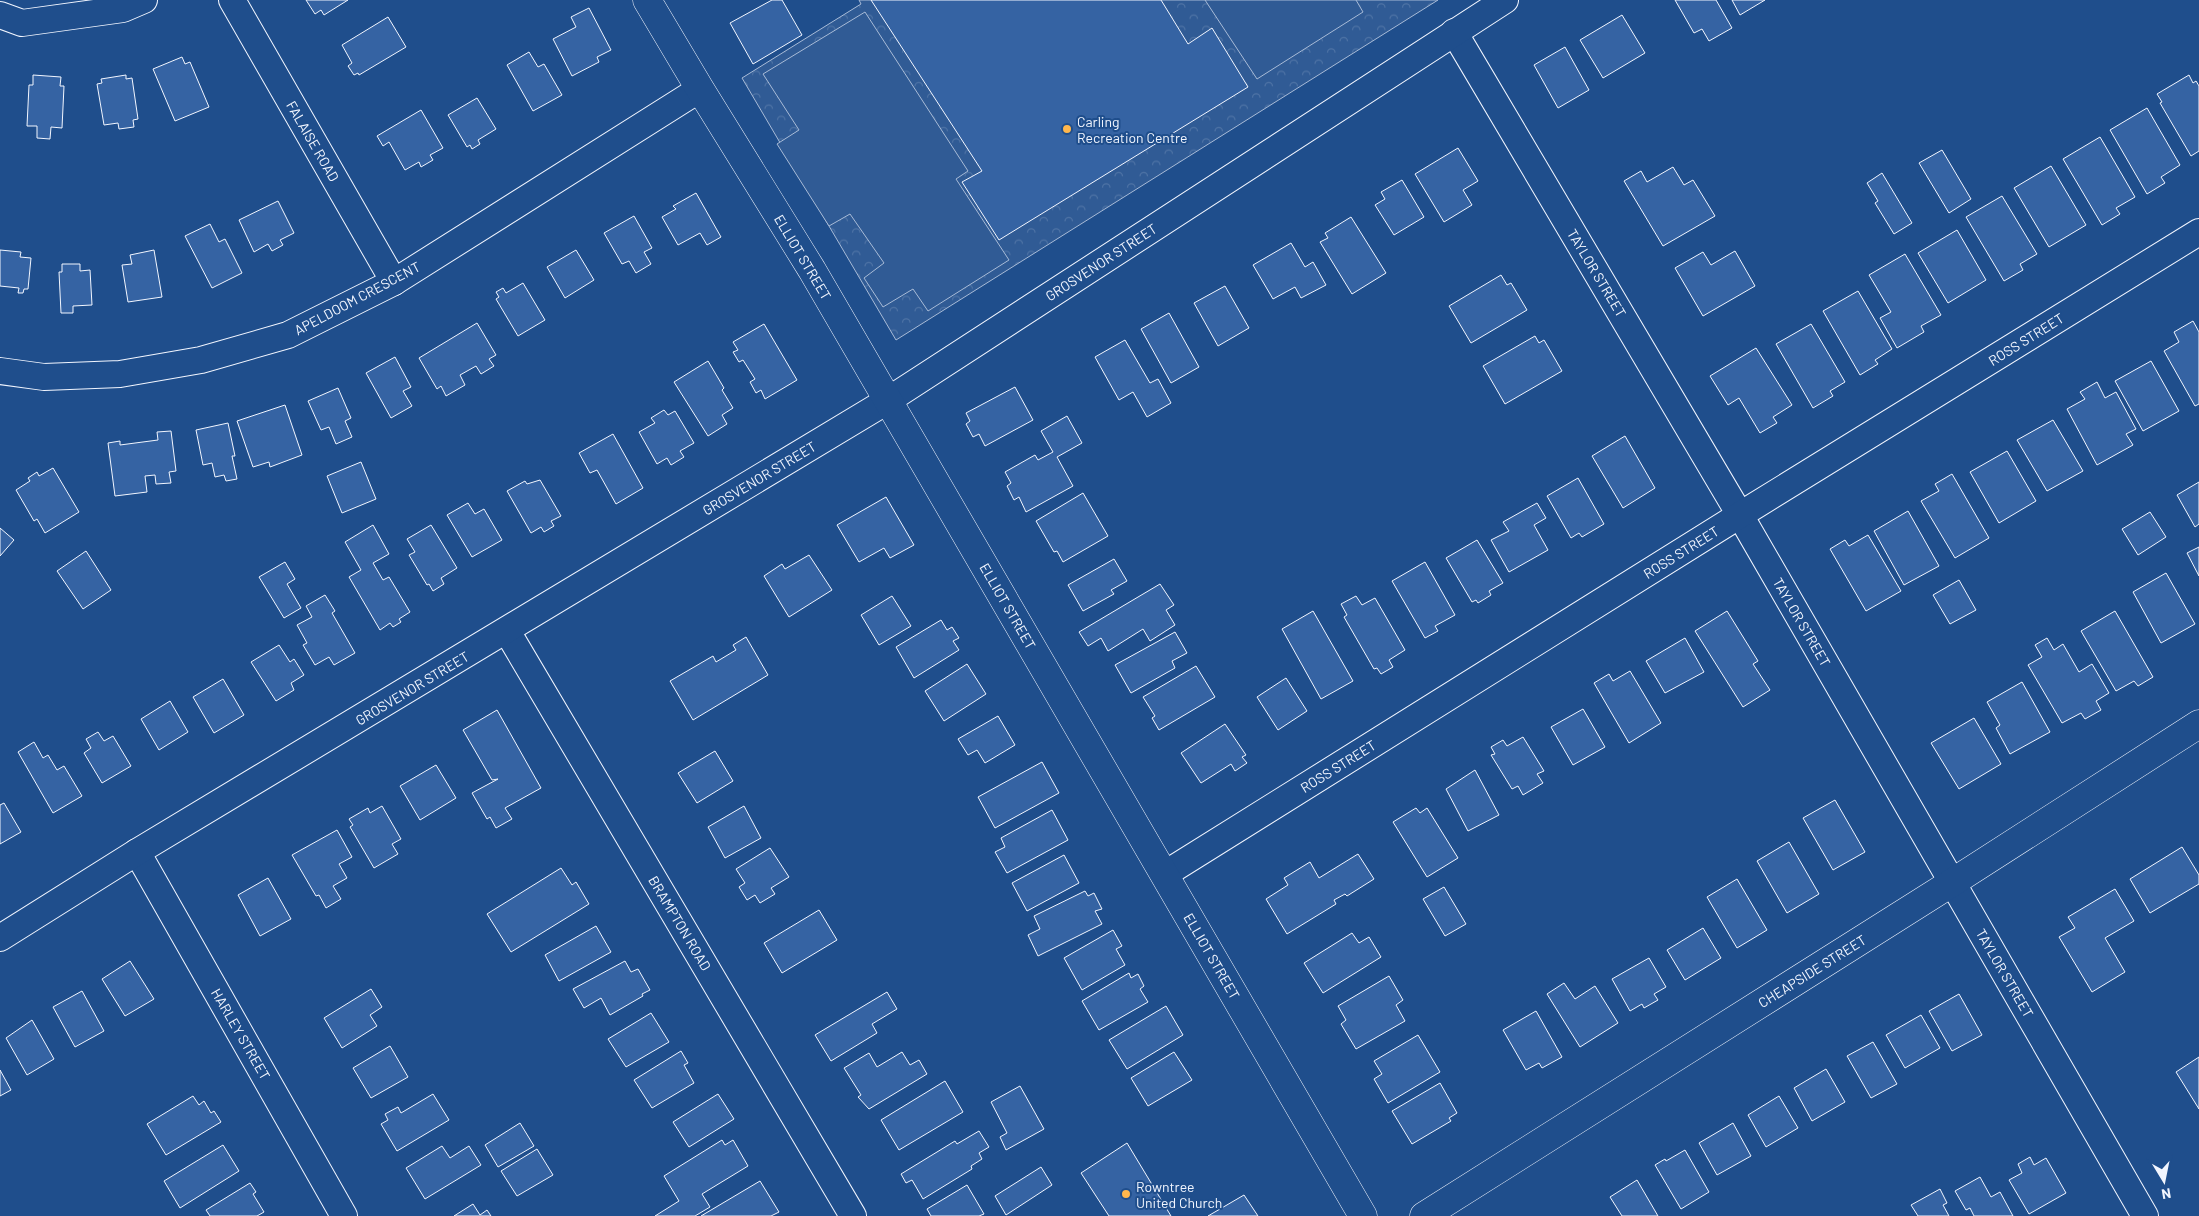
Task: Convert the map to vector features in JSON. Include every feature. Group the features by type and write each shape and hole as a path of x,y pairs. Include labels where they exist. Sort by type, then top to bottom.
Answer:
{"street":[{"path":"0,15 22,23 123,9 144,0"},
{"name":"FALAISE ROAD","path":"232,0 394,282"},
{"name":"ELLIOT STREET","path":"648,0 700,90 812,270 1363,1216"},
{"name":"GROSVENOR STREET","path":"0,938 137,852 887,401 1506,0"},
{"name":"TAYLOR STREET","path":"1454,32 1740,515 2146,1216"},
{"name":"APELDOOM CRESCENT","path":"0,371 44,377 120,374 201,360 288,335 394,282 700,90"},
{"name":"ROSS STREET","path":"1165,874 1740,515 2199,232"},
{"name":"BRAMPTON ROAD","path":"507,631 853,1216"},
{"name":"CHEAPSIDE STREET","path":"1424,1216 1953,882 2199,724"},
{"name":"HARLEY STREET","path":"137,852 344,1216"}],"green space":[{"path":"859,0 1438,0 896,340 742,78 861,4"}],"shaded area":[{"path":"1205,0 1356,0 1363,12 1257,79"},
{"path":"865,12 968,171 956,179 1009,260 928,311 913,289 883,307 864,278 884,263 850,214 829,226 777,144 799,130 763,74"}],"building":[{"path":"306,0 348,0 324,15 321,10 315,14"},
{"path":"772,0 782,0 802,35 753,64 730,23"},
{"name":"Carling Recreation Centre","path":"871,0 1161,0 1188,44 1212,28 1248,87 999,240 962,182 982,171"},
{"path":"1675,0 1716,0 1732,28 1709,41 1702,29 1694,33"},
{"path":"1732,0 1765,0 1740,15"},
{"path":"589,8 611,50 597,57 599,62 572,76 553,39 576,27 571,17"},
{"path":"1622,15 1645,53 1603,78 1580,40"},
{"path":"388,17 406,47 359,75 358,73 354,75 348,66 352,63 342,45"},
{"path":"1565,47 1589,90 1558,108 1534,65"},
{"path":"529,52 538,67 544,64 562,95 533,111 507,65"},
{"path":"182,57 185,64 190,62 209,107 175,121 153,69"},
{"path":"33,75 61,77 60,86 64,86 62,128 51,127 50,139 37,138 37,126 27,126 29,85 33,85"},
{"path":"126,75 126,79 132,78 138,119 133,120 134,127 119,129 118,123 104,125 97,84 102,83 101,79"},
{"path":"2189,75 2193,83 2196,81 2199,86 2199,151 2191,156 2160,103 2162,102 2157,94"},
{"path":"477,98 496,129 478,140 480,144 472,149 470,145 467,147 448,115"},
{"path":"2147,108 2180,165 2161,177 2165,183 2147,194 2110,130"},
{"path":"421,110 443,148 430,155 433,160 421,167 419,162 405,170 389,142 383,146 377,136"},
{"path":"2100,137 2135,197 2116,208 2120,214 2102,225 2063,159"},
{"path":"1458,148 1478,181 1463,190 1472,205 1444,222 1415,174"},
{"path":"1942,150 1971,199 1949,213 1919,163"},
{"path":"2051,166 2086,225 2049,247 2014,188"},
{"path":"1673,167 1684,185 1693,180 1715,216 1663,246 1624,181 1641,171 1647,182"},
{"path":"1882,173 1912,223 1894,234 1875,203 1878,201 1867,183"},
{"path":"1402,180 1424,217 1394,235 1375,205 1385,199 1381,192"},
{"path":"696,193 721,237 707,245 700,233 678,245 662,217 676,209 673,206"},
{"path":"2002,196 2037,254 2020,264 2023,270 2004,281 1966,217"},
{"path":"278,201 294,233 280,240 283,245 272,251 268,244 254,252 239,220"},
{"path":"634,216 652,248 644,252 651,264 636,273 629,261 622,264 604,233"},
{"path":"1351,217 1386,273 1352,294 1320,242 1328,238 1325,233"},
{"path":"210,224 219,242 225,239 242,273 212,288 185,236"},
{"path":"1957,230 1986,280 1948,303 1918,253"},
{"path":"1291,243 1305,267 1313,262 1326,285 1301,298 1295,287 1273,299 1253,265"},
{"path":"0,250 21,252 20,257 31,258 28,289 24,289 23,293 18,293 19,288 0,286"},
{"path":"154,250 162,297 128,302 122,265 132,264 130,255"},
{"path":"576,250 594,280 565,298 547,267"},
{"path":"1735,251 1755,286 1703,316 1675,268 1703,252 1711,265"},
{"path":"1905,254 1941,315 1921,326 1924,332 1897,348 1880,318 1891,312 1869,275"},
{"path":"62,264 80,264 80,271 90,270 92,305 73,306 73,313 61,313 59,272 62,272"},
{"path":"1501,275 1507,285 1511,283 1527,310 1471,343 1449,306"},
{"path":"523,283 545,320 518,336 496,299 499,297 496,292 503,288 506,293"},
{"path":"1225,286 1249,328 1218,346 1194,303"},
{"path":"1858,291 1892,349 1875,360 1878,364 1860,375 1823,311"},
{"path":"1169,313 1199,367 1171,383 1141,329"},
{"path":"2193,321 2199,332 2199,404 2195,406 2164,351 2179,342 2174,332"},
{"path":"477,323 496,355 489,359 494,366 481,374 476,366 460,375 465,385 446,396 441,386 437,389 419,358"},
{"path":"764,324 797,380 765,399 761,390 756,393 750,382 755,379 743,360 739,362 733,352 738,350 733,342"},
{"path":"1811,324 1845,382 1830,391 1833,396 1813,408 1776,344"},
{"path":"1535,336 1539,343 1544,340 1562,371 1505,404 1483,366"},
{"path":"1125,340 1150,383 1158,379 1171,403 1147,417 1133,392 1119,400 1095,357"},
{"path":"1756,348 1792,405 1773,417 1777,423 1760,433 1739,398 1728,405 1710,376"},
{"path":"395,357 411,387 403,391 412,406 391,418 366,373"},
{"path":"708,361 733,408 722,415 727,424 708,436 674,382"},
{"path":"2151,361 2179,411 2143,431 2115,381"},
{"path":"2097,382 2105,398 2116,392 2136,429 2126,434 2133,445 2097,465 2067,409 2085,399 2080,392"},
{"path":"1015,387 1033,420 985,446 979,434 973,437 966,424 970,421 966,413"},
{"path":"338,388 351,418 345,421 352,437 336,444 329,427 321,430 308,401"},
{"path":"285,405 302,455 270,467 269,462 253,467 237,421"},
{"path":"664,410 668,415 675,411 694,443 680,451 684,457 671,465 667,458 657,464 639,432 655,423 651,418"},
{"path":"1067,416 1082,443 1057,457 1073,486 1026,512 1019,497 1014,500 1007,486 1011,483 1005,472 1035,455 1038,460 1053,452 1041,431"},
{"path":"2053,420 2083,471 2047,491 2017,440"},
{"path":"228,423 235,456 232,456 237,479 226,481 224,475 215,477 212,463 203,465 196,430"},
{"path":"171,431 176,471 169,472 171,483 156,484 155,475 145,476 147,492 115,496 108,443 120,441 120,445 158,440 157,432"},
{"path":"613,434 643,488 616,504 597,470 590,473 579,453"},
{"path":"1625,436 1655,488 1623,508 1592,456"},
{"path":"2007,451 2036,501 1999,523 1970,472"},
{"path":"361,462 376,499 342,513 327,476"},
{"path":"53,468 79,512 45,533 37,519 34,521 16,490 30,481 28,478 37,472 39,476"},
{"path":"1952,474 1989,538 1955,558 1921,501 1939,491 1935,484"},
{"path":"1578,478 1604,524 1582,537 1579,533 1571,538 1547,496"},
{"path":"540,480 561,516 551,521 554,526 544,532 541,527 531,533 507,491 525,481 527,484"},
{"path":"2199,482 2199,524 2195,527 2177,495"},
{"path":"1083,493 1108,536 1063,562 1057,551 1054,552 1036,521"},
{"path":"886,497 914,545 890,558 884,548 859,562 837,525"},
{"path":"468,503 475,514 484,509 502,540 472,557 447,515"},
{"path":"1537,503 1546,518 1534,525 1548,550 1509,572 1491,540 1509,531 1503,522"},
{"path":"1908,511 1939,566 1904,585 1874,531"},
{"path":"2150,512 2166,537 2138,555 2122,529"},
{"path":"373,525 389,554 373,563 383,580 389,577 410,612 399,619 401,622 393,627 390,623 380,630 349,577 361,570 345,542"},
{"path":"431,525 457,568 441,578 444,584 433,591 429,584 427,585 409,555 415,552 407,539"},
{"path":"0,528 14,540 0,556"},
{"path":"1868,535 1901,591 1866,611 1830,549 1845,540 1849,546"},
{"path":"1477,540 1503,583 1489,591 1491,595 1478,603 1476,600 1472,602 1446,558"},
{"path":"2199,547 2199,576 2187,553"},
{"path":"86,551 111,590 83,609 57,571"},
{"path":"809,555 832,590 789,617 764,576 782,564 785,569"},
{"path":"1114,559 1127,581 1111,590 1114,594 1083,611 1068,585"},
{"path":"285,562 295,579 287,584 301,608 284,618 259,577"},
{"path":"1425,562 1455,615 1435,626 1438,631 1425,638 1392,581"},
{"path":"2166,573 2195,624 2161,643 2133,592"},
{"path":"1959,580 1976,610 1950,624 1933,595"},
{"path":"1160,584 1174,605 1166,610 1175,625 1150,641 1143,629 1108,651 1101,638 1088,646 1079,632"},
{"path":"325,595 335,611 332,613 355,653 334,665 329,657 315,665 303,645 307,643 297,625 312,617 306,606"},
{"path":"892,596 911,626 879,645 861,615"},
{"path":"1356,596 1362,605 1375,598 1405,650 1389,660 1393,667 1381,674 1377,668 1374,669 1344,617 1347,615 1341,604"},
{"path":"1313,611 1353,681 1321,699 1282,629"},
{"path":"1727,611 1758,661 1753,664 1770,690 1743,707 1695,631"},
{"path":"2115,611 2153,677 2138,686 2134,681 2116,691 2081,631"},
{"path":"941,620 947,630 952,627 959,638 953,641 959,650 914,678 896,647"},
{"path":"1175,632 1187,653 1172,661 1175,668 1131,693 1115,665"},
{"path":"746,637 768,675 693,720 670,681 713,656 716,662 736,650 733,645"},
{"path":"1685,638 1704,672 1665,693 1646,661"},
{"path":"2047,638 2054,650 2063,644 2079,672 2092,664 2109,693 2096,701 2101,710 2085,719 2081,713 2062,723 2028,665 2042,657 2035,645"},
{"path":"279,645 290,662 294,659 304,675 291,683 294,690 276,701 251,662"},
{"path":"967,664 986,694 944,721 925,691"},
{"path":"1196,666 1215,697 1159,730 1152,718 1155,716 1143,697"},
{"path":"1630,671 1661,723 1629,743 1594,683 1609,674 1613,681"},
{"path":"1286,678 1307,711 1278,730 1257,697"},
{"path":"223,679 244,715 214,733 193,697"},
{"path":"2022,682 2050,732 2010,754 1996,728 2000,725 1987,702"},
{"path":"170,701 188,732 159,750 141,719"},
{"path":"1583,709 1605,747 1573,765 1551,727"},
{"path":"497,710 541,788 505,808 512,819 496,828 490,817 487,819 472,793 498,779 492,780 463,730"},
{"path":"998,716 1015,745 985,763 977,750 968,755 958,739"},
{"path":"1974,718 2001,764 1959,789 1931,743"},
{"path":"1225,724 1246,755 1242,757 1247,763 1235,771 1231,764 1201,783 1181,753"},
{"path":"98,732 104,741 113,736 131,766 102,783 84,753 91,748 86,739"},
{"path":"1523,737 1544,771 1537,774 1543,783 1523,795 1518,786 1512,789 1491,755 1495,754 1491,747 1503,740 1507,746"},
{"path":"34,742 43,758 48,755 57,770 64,766 82,796 53,813 18,752"},
{"path":"715,751 733,781 697,803 678,773"},
{"path":"1042,762 1059,793 995,828 978,797"},
{"path":"436,765 456,798 420,820 400,786"},
{"path":"1475,770 1499,815 1468,831 1446,789"},
{"path":"1835,800 1865,852 1833,870 1803,818"},
{"path":"4,803 21,832 0,844 0,805"},
{"path":"382,806 401,839 392,844 398,854 374,868 350,827 353,825 349,819 368,808 370,813"},
{"path":"744,806 761,838 725,858 708,827"},
{"path":"1416,808 1420,813 1427,808 1458,858 1427,877 1393,822"},
{"path":"1052,810 1068,840 1007,873 995,852 1005,847 1001,838"},
{"path":"337,830 352,857 339,864 347,878 333,886 341,899 326,908 319,895 316,896 292,855"},
{"path":"1789,842 1819,894 1787,913 1757,861"},
{"path":"2182,847 2199,875 2199,884 2150,913 2130,879"},
{"path":"770,848 789,877 771,888 775,894 760,903 755,895 747,900 739,887 745,883 736,869"},
{"path":"1358,854 1374,879 1347,896 1345,894 1334,900 1336,904 1287,934 1266,899 1288,885 1284,878 1310,862 1319,878"},
{"path":"1064,855 1079,883 1027,911 1012,883"},
{"path":"561,868 572,885 576,882 589,904 511,952 487,914"},
{"path":"268,878 291,919 260,936 238,895"},
{"path":"1737,879 1767,930 1737,948 1707,897"},
{"path":"1444,887 1466,924 1445,936 1423,899"},
{"path":"2115,889 2134,921 2105,938 2125,972 2092,992 2059,937 2075,928 2068,917"},
{"path":"1085,891 1088,896 1094,893 1102,909 1095,911 1102,924 1038,956 1028,935 1040,929 1034,916"},
{"path":"819,910 837,940 782,973 764,943"},
{"path":"596,926 611,952 559,981 545,955"},
{"path":"1703,928 1721,958 1685,980 1667,950"},
{"path":"1113,930 1122,946 1116,949 1125,965 1082,990 1064,958"},
{"path":"1352,933 1359,943 1369,937 1381,957 1323,993 1304,963"},
{"path":"1649,958 1666,987 1654,994 1658,1000 1644,1008 1642,1004 1630,1011 1612,979"},
{"path":"130,961 154,999 125,1016 102,979"},
{"path":"625,961 631,972 638,969 650,990 610,1015 601,998 584,1008 573,989"},
{"path":"1129,973 1131,978 1138,974 1144,986 1140,989 1148,1002 1099,1030 1082,1001"},
{"path":"1389,976 1403,1000 1396,1005 1405,1021 1356,1049 1341,1024 1346,1020 1338,1006"},
{"path":"1564,983 1575,999 1595,986 1618,1023 1580,1047 1547,994"},
{"path":"371,989 382,1007 370,1015 377,1026 342,1048 324,1018"},
{"path":"82,991 104,1031 75,1047 53,1007"},
{"path":"887,992 897,1009 872,1024 877,1033 831,1061 815,1035"},
{"path":"1959,994 1982,1035 1952,1051 1929,1011"},
{"path":"1166,1006 1183,1035 1127,1069 1109,1040"},
{"path":"1536,1011 1562,1057 1542,1068 1539,1063 1526,1070 1503,1030"},
{"path":"651,1013 669,1042 626,1067 608,1039"},
{"path":"1921,1015 1940,1048 1905,1068 1886,1035"},
{"path":"32,1020 54,1059 27,1075 6,1038"},
{"path":"1418,1035 1440,1072 1388,1103 1374,1079 1382,1074 1374,1061"},
{"path":"1873,1042 1897,1084 1871,1098 1847,1056"},
{"path":"390,1046 408,1077 371,1098 353,1068"},
{"path":"681,1051 688,1063 684,1065 694,1083 652,1108 634,1080"},
{"path":"902,1052 910,1065 919,1060 927,1074 869,1109 858,1097 861,1095 844,1068 869,1053 877,1067"},
{"path":"1174,1052 1192,1080 1148,1106 1131,1078"},
{"path":"2199,1057 2199,1109 2176,1072"},
{"path":"1826,1069 1845,1102 1812,1121 1794,1088"},
{"path":"0,1070 11,1090 0,1096"},
{"path":"945,1081 963,1112 899,1150 881,1120"},
{"path":"1440,1083 1457,1113 1449,1118 1451,1121 1412,1144 1392,1111"},
{"path":"1020,1086 1044,1129 1006,1150 1000,1137 1007,1133 991,1102"},
{"path":"433,1094 449,1120 397,1151 381,1124 388,1120 385,1114 398,1107 401,1113"},
{"path":"718,1094 734,1119 689,1147 673,1122"},
{"path":"193,1096 199,1105 204,1101 211,1113 214,1111 221,1122 166,1155 147,1124"},
{"path":"1779,1096 1798,1128 1766,1147 1748,1115"},
{"path":"520,1123 534,1146 498,1167 485,1145"},
{"path":"1733,1123 1751,1156 1717,1175 1699,1143"},
{"path":"979,1131 989,1147 979,1153 982,1159 971,1166 972,1169 923,1199 912,1180 906,1183 901,1174 955,1141 957,1144"},
{"path":"722,1140 725,1145 733,1140 748,1166 702,1194 710,1207 695,1216 655,1216 679,1201 664,1176"},
{"name":"Rowntree United Church","path":"1127,1143 1171,1216 1109,1216 1081,1173"},
{"path":"223,1145 239,1171 180,1208 164,1181"},
{"path":"442,1146 450,1158 469,1146 481,1165 425,1199 406,1168"},
{"path":"537,1149 553,1175 517,1196 501,1171"},
{"path":"1685,1150 1709,1192 1681,1209 1655,1165"},
{"path":"2030,1157 2034,1165 2046,1158 2066,1193 2029,1214 2009,1180 2022,1173 2018,1164"},
{"path":"1041,1167 1052,1185 1006,1215 995,1196"},
{"path":"1980,1177 1991,1197 2000,1192 2013,1216 1974,1216 1970,1208 1966,1210 1955,1191"},
{"path":"1637,1180 1658,1216 1622,1216 1610,1197"},
{"path":"760,1181 779,1212 771,1216 701,1216"},
{"path":"250,1183 256,1192 253,1194 264,1212 257,1216 210,1216 206,1210"},
{"path":"967,1185 984,1214 979,1216 931,1216 927,1209"},
{"path":"1940,1189 1947,1203 1943,1205 1949,1216 1918,1216 1911,1205"},
{"name":"Rowntree United Church","path":"1244,1195 1258,1216 1208,1216"},
{"path":"473,1204 480,1215 487,1210 491,1216 454,1216"}],"place":[{"name":"Carling Recreation Centre","path":"1067,129"},
{"name":"Rowntree United Church","path":"1126,1194"}]}
